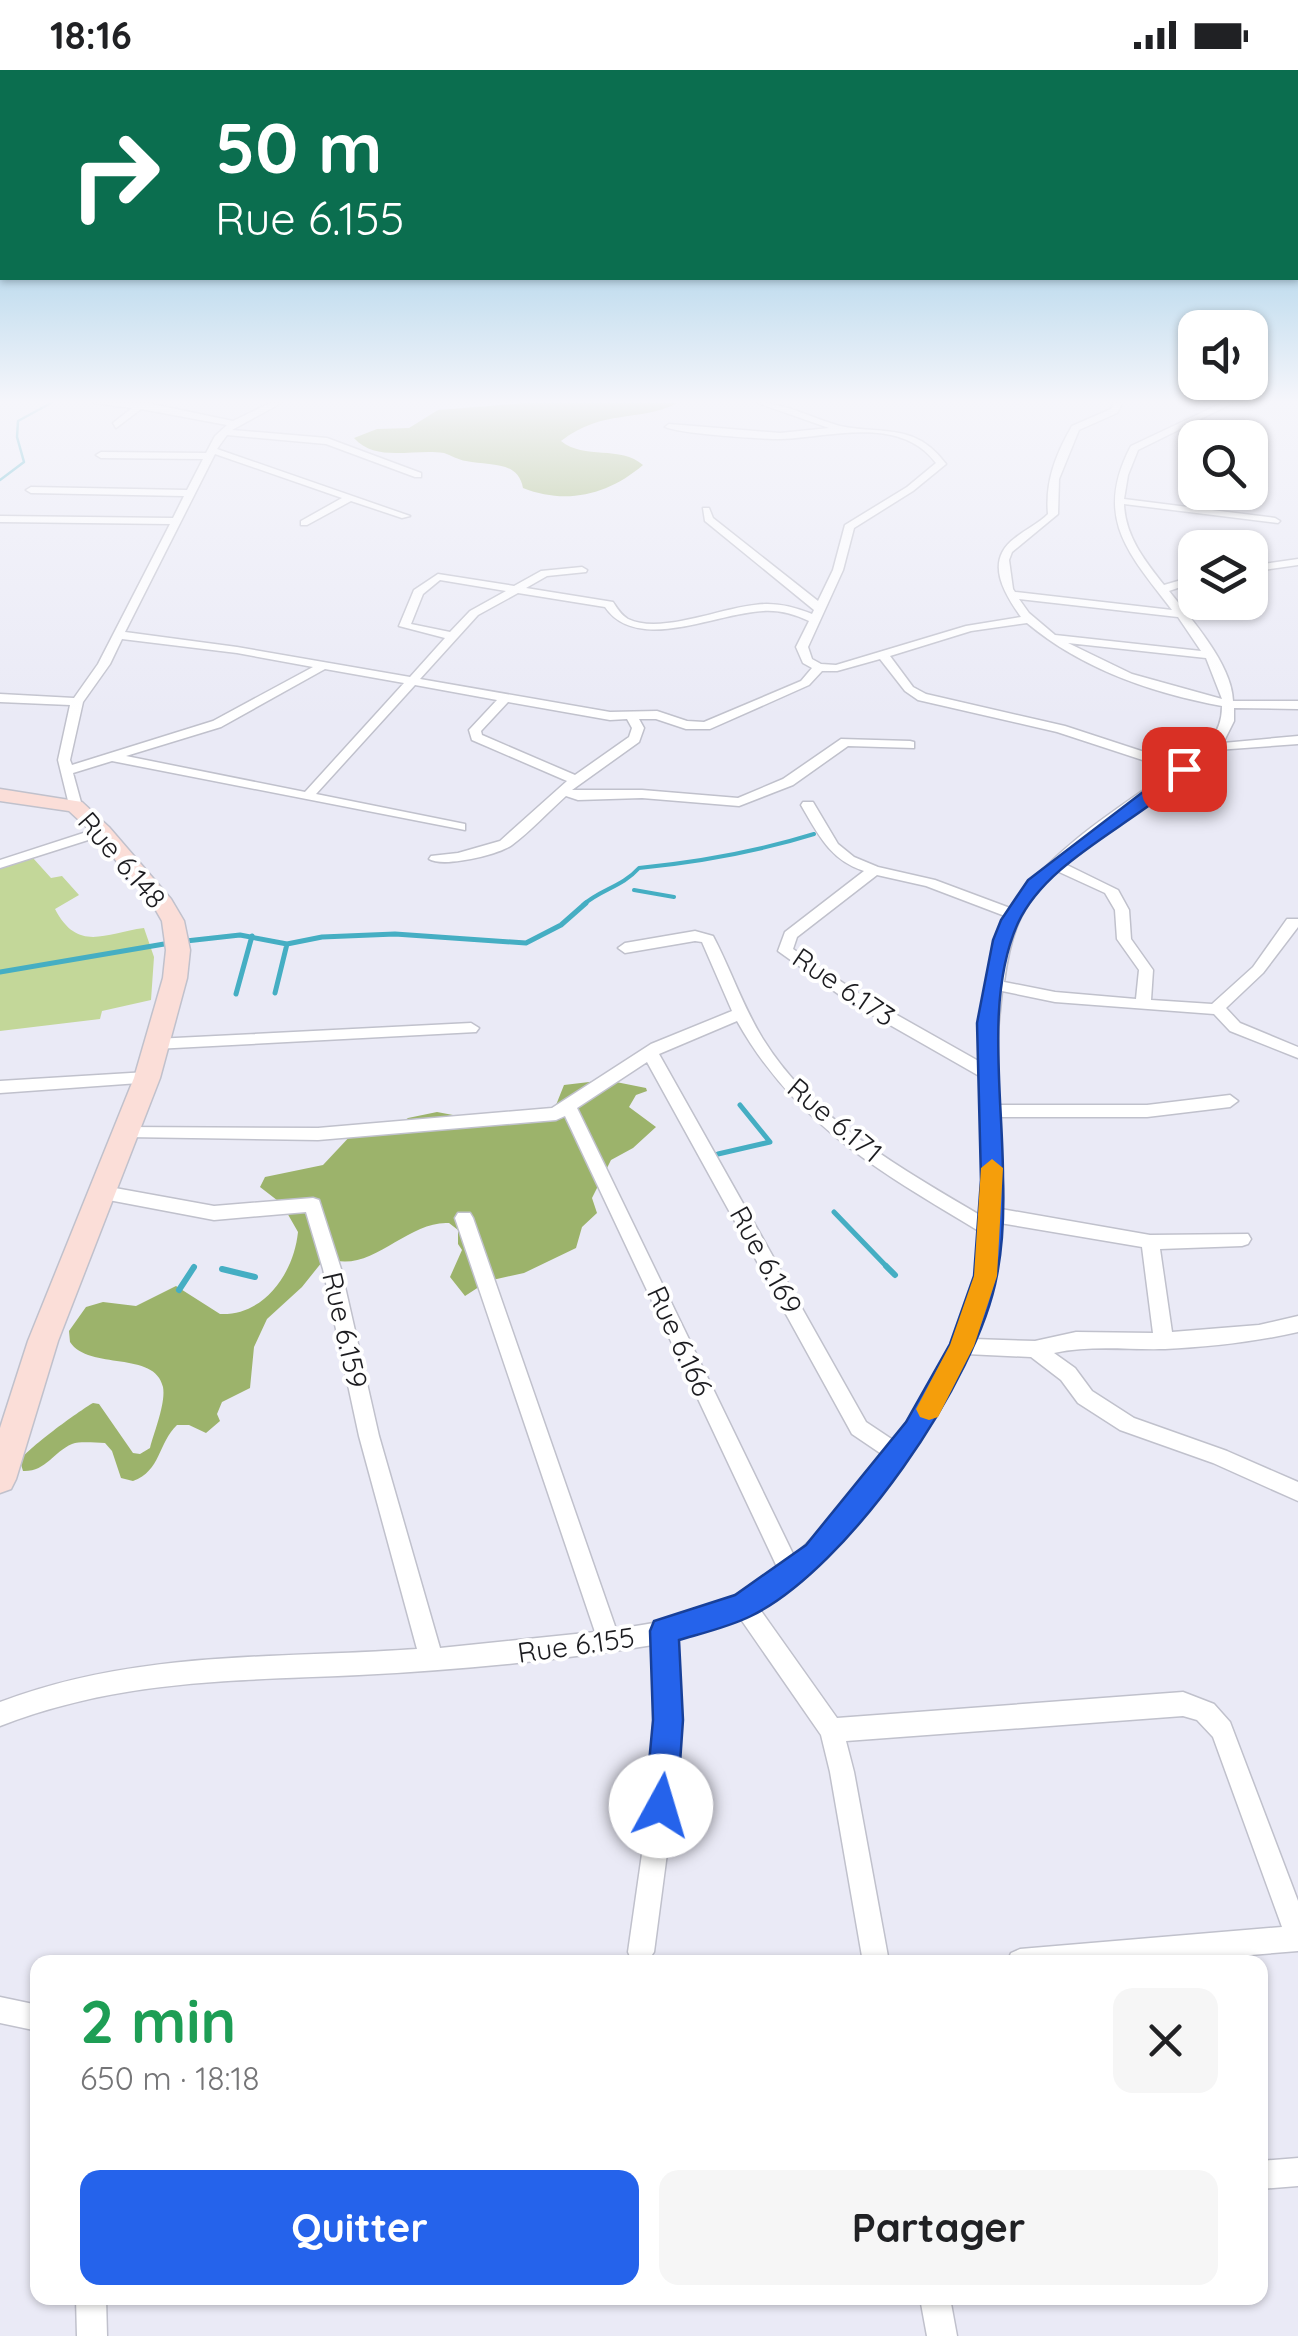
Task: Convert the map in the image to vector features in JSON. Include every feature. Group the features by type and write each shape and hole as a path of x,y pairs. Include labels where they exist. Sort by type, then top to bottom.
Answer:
{"street":[{"name":"Rue 6.148","path":"0,1478 43,1341 146,1078 175,978 177,942 163,904 76,806 65,742 77,702 104,664 183,509"},
{"path":"304,523 329,509"},
{"path":"384,509 405,516"},
{"path":"876,509 849,527 838,570 802,647 807,661 818,668 837,668 970,628 1030,619"},
{"path":"1051,509 1052,514 1007,551 1003,563 1011,595 1051,637 1118,674 1229,704 1298,704"},
{"path":"1121,509 1124,530 1144,566 1178,611"},
{"path":"1177,509 1275,522"},
{"path":"706,510 708,519 818,614"},
{"path":"0,519 176,522"},
{"path":"1268,566 1298,562"},
{"path":"308,796 474,613 553,571 582,570"},
{"path":"452,636 405,626 409,608 428,581 448,576 608,604 625,622 640,625 749,608 818,614"},
{"path":"1164,589 1178,584"},
{"path":"1011,595 1178,614"},
{"path":"1184,620 1224,678 1229,704 1225,734 1214,747"},
{"path":"119,635 237,650 504,698 632,717 657,715 686,725 706,726 805,683 818,668"},
{"path":"1051,637 1209,655"},
{"path":"884,656 909,689 922,697 1061,729 1184,769"},
{"path":"67,771 217,724 321,667"},
{"path":"0,698 77,702"},
{"path":"504,698 475,730 476,738 576,780"},
{"path":"436,858 460,857 505,844 576,780 635,739 638,728 632,717"},
{"path":"1214,747 1298,740"},
{"path":"565,792 578,796 642,794 739,802 788,782 845,742 910,745"},
{"name":"Rue 6.155","path":"0,1714 26,1702 115,1680 496,1656 664,1631 744,1606 792,1575 827,1541 932,1404 962,1346 986,1276 990,1221 988,1023 1002,940 1013,914 1034,884 1056,865 1214,747"},
{"path":"114,758 460,827"},
{"path":"0,794 76,806"},
{"path":"808,806 836,853 854,865 930,883 1013,914"},
{"path":"0,864 102,831"},
{"path":"1056,865 1101,884 1116,898 1122,910 1124,940 1146,970 1143,1005"},
{"name":"Rue 6.173","path":"874,870 790,936 785,952 867,1006 989,1074"},
{"path":"1217,1008 1258,970 1292,922 1298,924"},
{"name":"Rue 6.171","path":"625,948 695,936 708,939 726,989 790,1088 831,1124 990,1221"},
{"path":"996,984 1056,997 1217,1008 1235,1027 1298,1053"},
{"path":"127,1131 318,1134 543,1116 570,1108 650,1052 742,1014"},
{"path":"155,1044 471,1028"},
{"name":"Rue 6.169","path":"650,1052 859,1428 897,1454"},
{"path":"0,1087 146,1078"},
{"path":"990,1111 1135,1112 1230,1101"},
{"name":"Rue 6.166","path":"570,1108 792,1575"},
{"name":"Rue 6.159","path":"104,1193 214,1213 313,1204 332,1269 369,1436 432,1661"},
{"path":"464,1218 609,1640"},
{"path":"990,1221 1150,1242 1242,1239"},
{"path":"1150,1242 1164,1341"},
{"path":"962,1346 1035,1350 1076,1340 1164,1341 1259,1334 1298,1324"},
{"path":"1035,1350 1068,1374 1085,1397 1127,1424 1298,1492"},
{"path":"744,1606 831,1730 875,1955"},
{"path":"641,1952 666,1770 664,1631"},
{"path":"831,1730 1182,1704 1212,1715 1222,1730 1298,1936 1095,1955"},
{"path":"0,2010 30,2016"},
{"path":"1268,2174 1298,2172"},
{"path":"91,2305 92,2336"},
{"path":"936,2305 942,2336"}],"green space":[{"path":"33,858 51,878 62,876 79,895 55,909 73,931 94,937 144,928 154,957 151,1000 102,1011 100,1019 0,1031 0,869"},
{"path":"606,1080 646,1088 629,1107 656,1127 633,1148 611,1160 592,1198 597,1213 582,1227 576,1248 524,1273 488,1281 465,1296 450,1277 462,1250 458,1230 449,1223 418,1230 357,1260 326,1257 302,1287 267,1319 254,1347 250,1388 222,1402 217,1414 220,1421 206,1433 189,1425 177,1425 149,1471 133,1481 121,1478 112,1451 105,1443 72,1444 44,1465 23,1471 20,1461 24,1456 93,1403 99,1404 133,1453 150,1448 163,1401 163,1387 157,1376 148,1368 79,1351 70,1342 69,1331 86,1307 103,1302 136,1306 176,1286 220,1314 251,1308 263,1299 283,1276 298,1232 282,1204 260,1187 265,1177 323,1165 353,1133 399,1125 408,1118 437,1112 453,1115 459,1122 545,1110 556,1105 564,1085"}],"waterway":[{"path":"583,905 639,868 727,856 814,834"},
{"path":"634,890 674,897"},
{"path":"287,944 322,937 395,934 526,943 561,925 586,903"},
{"path":"186,941 252,937"},
{"path":"236,994 252,937"},
{"path":"252,937 287,944"},
{"path":"0,972 170,943"},
{"path":"275,993 287,944"},
{"path":"718,1154 770,1142 740,1105"},
{"path":"834,1212 888,1268"},
{"path":"179,1290 194,1267"},
{"path":"888,1268 895,1275"},
{"path":"222,1269 255,1277"}],"slow traffic":[{"path":"929,1409 962,1346 986,1276 992,1168"}],"route":[{"path":"661,1806 668,1720 664,1631 744,1606 816,1554 915,1430 962,1346 986,1276 992,1180 988,1023 1002,940 1010,920 1034,884 1184,769"}]}
